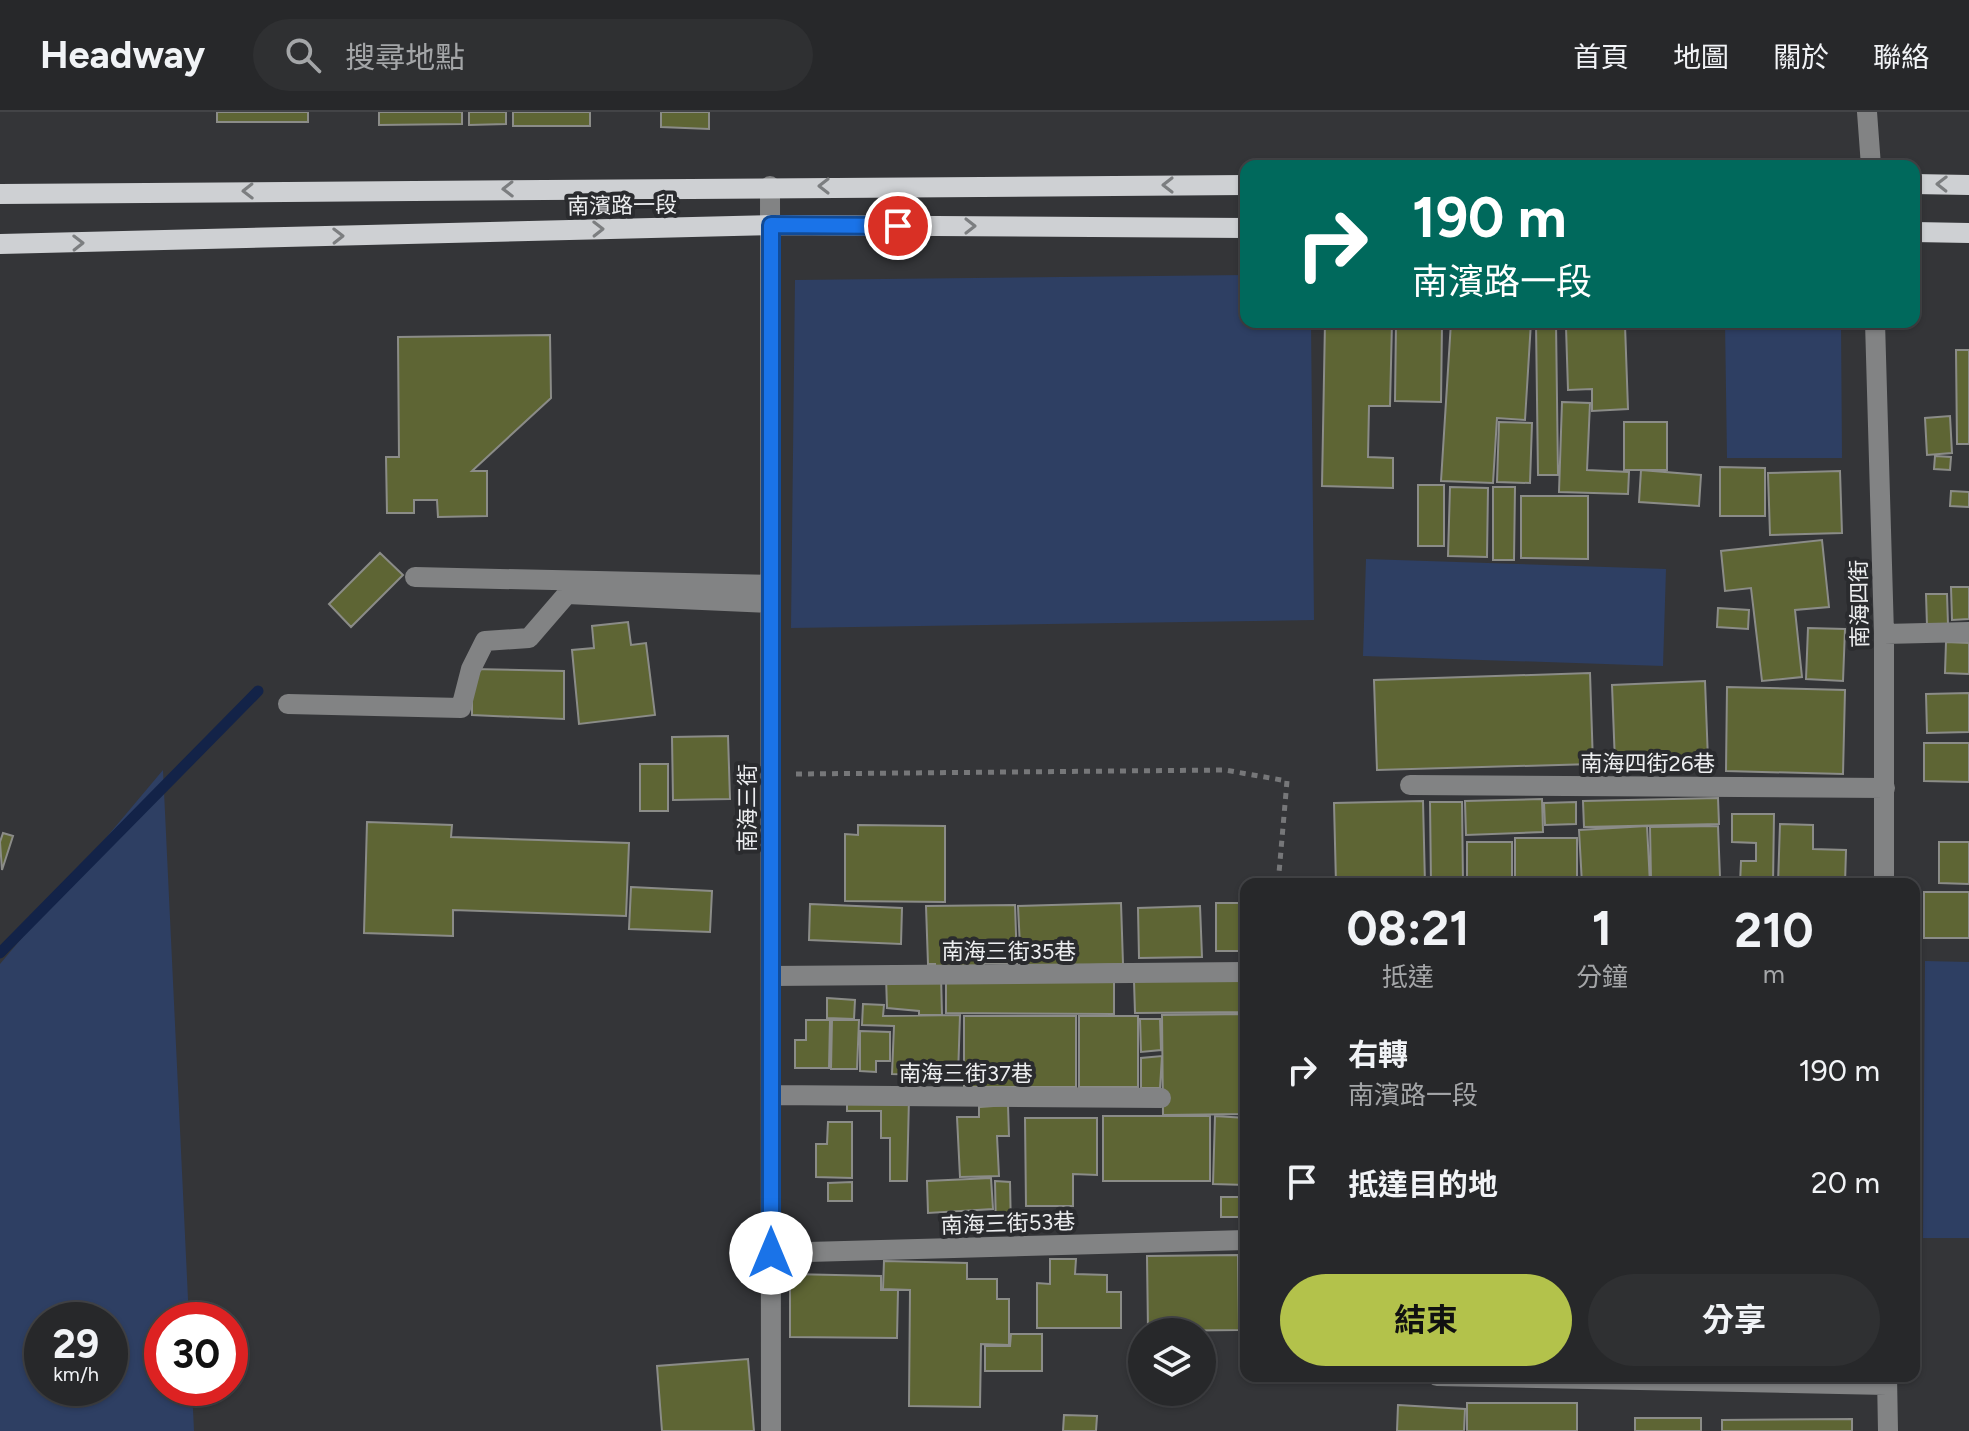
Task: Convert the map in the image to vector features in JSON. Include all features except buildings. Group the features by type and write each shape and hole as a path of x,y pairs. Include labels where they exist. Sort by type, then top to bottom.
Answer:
{"main road":[{"path":"1920,184 1969,185"},
{"name":"南濱路一段","path":"0,194 770,186 1240,185"},
{"name":"南濱路一段","path":"0,244 771,225 1240,228"},
{"path":"1920,232 1969,233"}],"street":[{"path":"1867,112 1871,160"},
{"name":"南海三街","path":"770,186 771,1431"},
{"name":"南海四街","path":"1875,328 1884,634 1884,878"},
{"path":"415,577 771,594"},
{"path":"288,704 461,708 471,669 485,641 529,638 567,594 771,594"},
{"path":"1884,634 1969,632"},
{"name":"南海四街26巷","path":"1410,785 1885,788"},
{"name":"南海三街35巷","path":"771,976 1240,972"},
{"name":"南海三街37巷","path":"771,1095 1161,1098"},
{"name":"南海三街53巷","path":"771,1253 1240,1240"},
{"path":"1887,1382 1888,1431"}],"path":[{"path":"771,775 929,770 1225,770 1287,781 1279,873"}],"shaded area":[{"path":"1240,275 1240,328 1311,328 1314,620 791,628 795,280"},
{"path":"1725,328 1841,328 1842,458 1727,458"},
{"path":"1366,559 1666,569 1663,666 1363,656"},
{"path":"163,770 188,1302 144,1302 144,1406 193,1406 194,1431 0,1431 0,964"},
{"path":"1925,961 1969,962 1969,1238 1923,1238"}],"waterway":[{"path":"0,953 258,691"}],"route":[{"path":"771,1253 771,225 898,226"}]}
